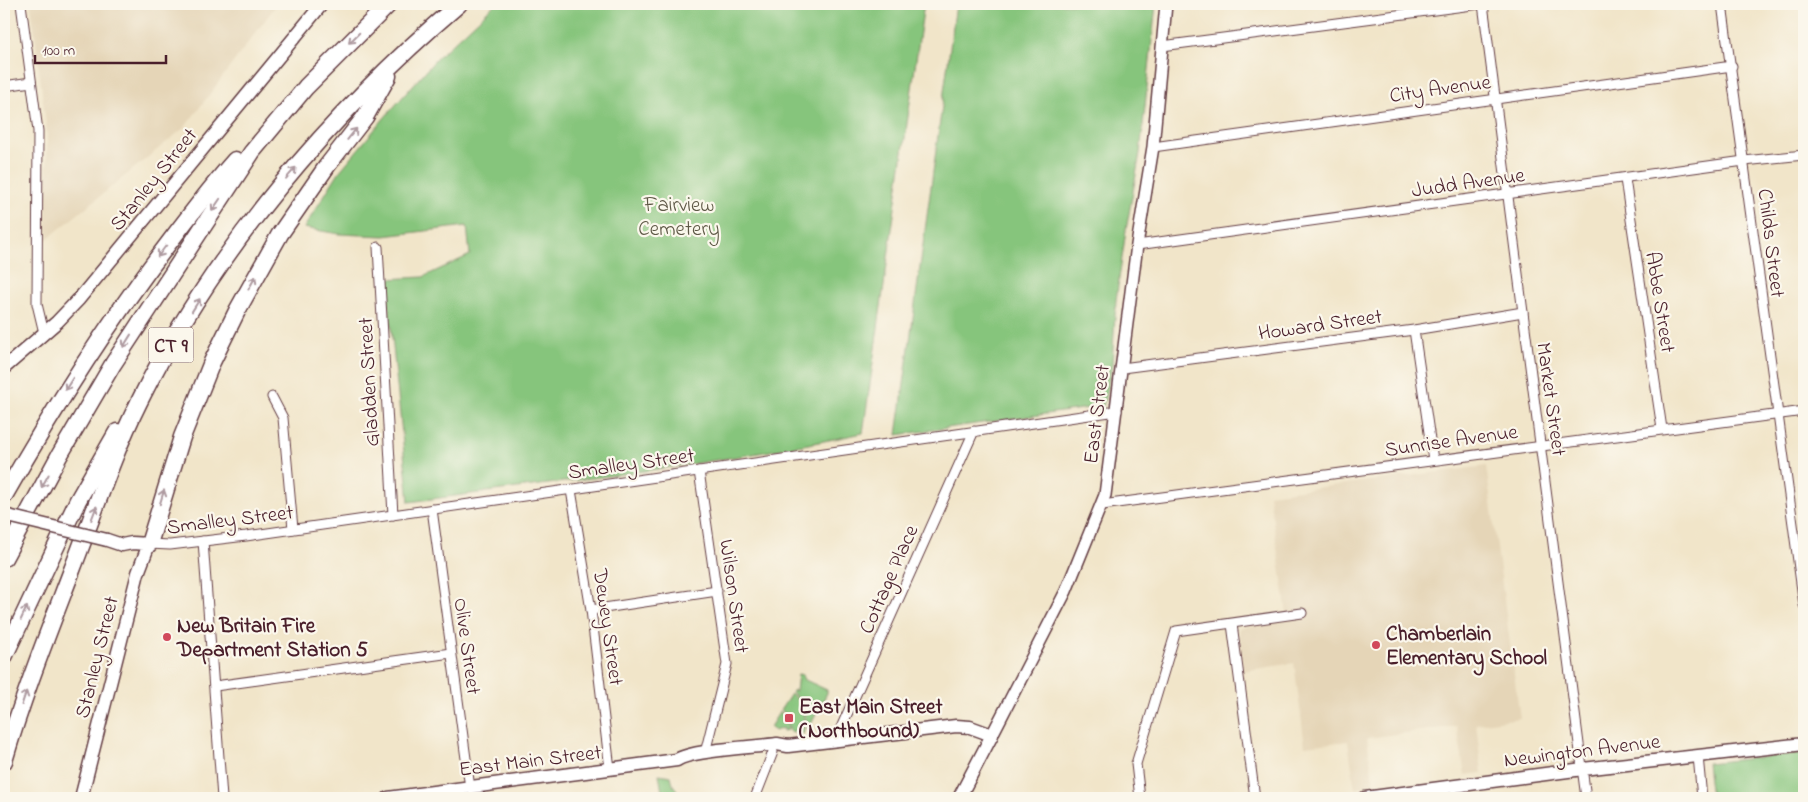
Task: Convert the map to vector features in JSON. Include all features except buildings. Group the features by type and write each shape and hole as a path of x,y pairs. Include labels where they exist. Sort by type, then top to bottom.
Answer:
{"highway":[{"name":"CT 9","path":"4,558 59,456 113,364 213,209 274,122 342,49 389,4"},
{"name":"CT 9","path":"4,761 40,653 139,401 202,295 262,210 328,131 394,63 459,4"},
{"path":"149,544 182,437 212,362 237,311 294,213 369,111 394,63"},
{"path":"4,496 71,381 125,301 226,171 274,122"},
{"path":"4,657 82,492 105,450 139,401"}],"main road":[{"name":"Stanley Street","path":"4,368 67,312 109,264 322,4"},
{"path":"4,515 110,541 122,539 132,543 149,544"},
{"name":"Stanley Street","path":"81,798 138,573 149,544"},
{"name":"East Main Street","path":"677,760 683,756 777,744 788,746 956,726 970,727 992,735"},
{"name":"East Street","path":"959,798 992,735"},
{"name":"Newington Avenue","path":"1365,798 1583,769 1804,744"},
{"name":"East Main Street","path":"388,798 677,760 688,762 773,752 783,750 788,746"}],"street":[{"path":"21,4 38,131 37,304 44,333"},
{"name":"East Street","path":"992,735 1063,596 1102,505 1117,411 1137,245 1153,147 1166,4"},
{"path":"1162,46 1481,4"},
{"name":"Market Street","path":"1481,4 1509,195 1586,798"},
{"name":"Childs Street","path":"1722,4 1732,66 1804,605"},
{"name":"City Avenue","path":"1153,147 1732,66"},
{"path":"4,86 31,82"},
{"name":"Judd Avenue","path":"1137,245 1744,161 1804,155"},
{"name":"Abbe Street","path":"1624,179 1662,430"},
{"name":"Gladden Street","path":"378,247 393,515"},
{"name":"Howard Street","path":"1122,368 1414,330 1523,312"},
{"path":"1414,330 1433,460"},
{"path":"272,397 282,418 294,529"},
{"name":"Smalley Street","path":"149,544 203,541 294,529 1117,411"},
{"name":"Sunrise Avenue","path":"1102,505 1804,411"},
{"name":"Cottage Place","path":"835,741 974,431"},
{"name":"Wilson Street","path":"699,471 727,664 705,753"},
{"name":"Dewey Street","path":"571,490 591,610 610,769"},
{"name":"Olive Street","path":"432,509 470,788"},
{"path":"203,541 222,798"},
{"path":"591,610 717,591"},
{"path":"1140,798 1136,764 1176,631 1302,614"},
{"path":"1232,624 1255,798"},
{"path":"215,686 451,653"},
{"path":"755,798 773,752"},
{"path":"1698,756 1702,798"}],"shaded area":[{"path":"31,4 277,4 185,127 46,240 47,133"},
{"name":"Chamberlain Elementary School","path":"1486,466 1520,718 1476,724 1482,773 1465,775 1457,726 1367,738 1374,787 1355,789 1348,741 1305,746 1294,663 1243,671 1239,628 1288,620 1269,494"}],"green space":[{"name":"Fairview Cemetery","path":"495,4 924,4 863,433 694,464 409,502 386,279 423,277 470,255 467,226 384,236 339,234 304,228 339,172 385,117 437,58"},
{"path":"956,4 1156,4 1140,153 1116,300 1112,365 1103,406 897,435"},
{"path":"798,674 803,675 803,679 827,690 808,730 803,705 792,692 796,691"},
{"path":"791,694 799,702 803,712 803,734 790,731 786,716 781,709"},
{"path":"780,711 786,721 788,730 783,731 783,728 775,731 770,727"},
{"path":"1804,753 1804,798 1711,798 1707,763"},
{"path":"659,774 671,776 673,785 680,794 676,798 663,798"}],"place":[{"name":"New Britain Fire Department Station 5","path":"167,637"},
{"name":"Chamberlain Elementary School","path":"1376,645"},
{"name":"East Main Street (Northbound)","path":"789,718"}]}
